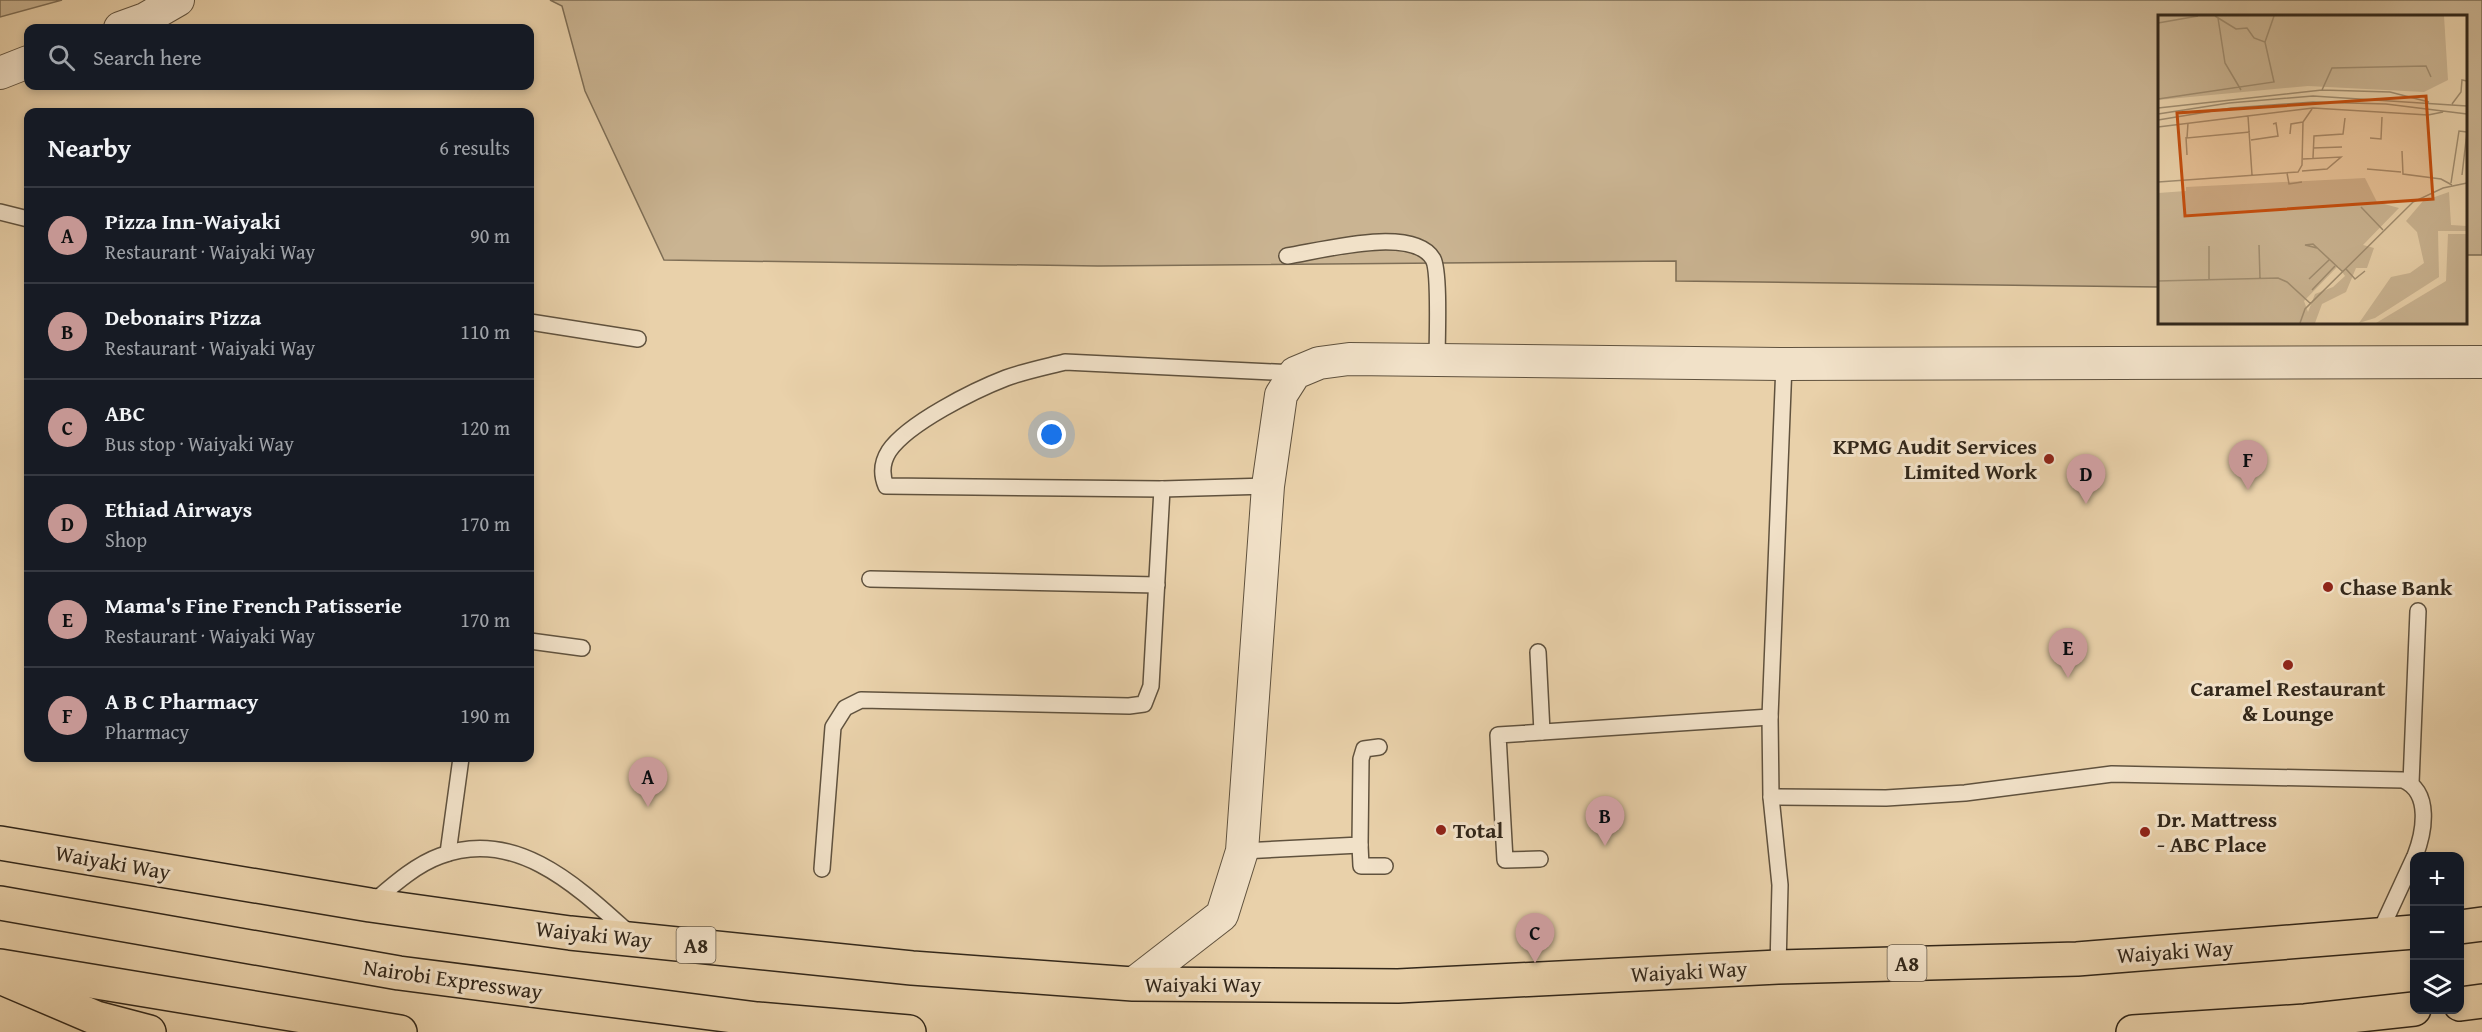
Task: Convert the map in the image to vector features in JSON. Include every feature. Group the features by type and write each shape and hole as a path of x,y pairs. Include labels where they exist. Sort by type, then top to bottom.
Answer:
{"main road":[{"name":"Waiyaki Way","path":"0,843 370,905 570,933 912,968 1132,984 1398,986 1778,967 2078,959 2410,933"},
{"name":"Nairobi Expressway","path":"0,903 399,973 757,1019 909,1032"},
{"path":"2464,926 2482,924"},
{"path":"0,966 400,1032"},
{"path":"0,977 96,1018 149,1032"},
{"path":"2464,1003 2482,1001"},
{"path":"2133,1032 2305,1021 2410,1010"}],"street":[{"path":"132,24 146,19 178,0"},
{"path":"0,73 24,64"},
{"path":"1132,984 1222,915 1242,851 1268,486 1281,395 1295,373 1319,363 1349,359 1785,364 2482,362"}],"lane":[{"path":"0,212 24,218"},
{"path":"1287,256 1382,241 1418,244 1433,259 1437,289 1437,360"},
{"path":"534,323 638,339"},
{"path":"1268,486 1162,489 886,486 882,477 885,460 903,436 943,409 1006,378 1035,369 1065,363 1295,373"},
{"path":"1778,967 1780,885 1771,797 1770,717 1785,364"},
{"path":"822,869 833,727 845,708 861,700 1129,706 1144,704 1151,686 1162,489"},
{"path":"870,579 1157,585"},
{"path":"2411,783 2418,611"},
{"path":"534,642 582,648"},
{"path":"1538,652 1542,732"},
{"path":"1540,859 1504,860 1498,735 1770,717"},
{"path":"1379,747 1364,749 1360,759 1361,866 1385,866"},
{"path":"448,853 460,762"},
{"path":"1771,797 1886,798 1965,793 2112,774 2403,780 2411,783 2422,799 2423,816 2417,852"},
{"path":"1242,851 1360,845"},
{"path":"370,905 396,882 437,856 479,848 503,852 552,869 577,887 636,939"},
{"path":"2378,936 2410,868"}],"shaded area":[{"path":"0,0 62,0 0,17"},
{"path":"550,0 2482,0 2482,255 2467,255 2467,15 2158,15 2158,287 1676,281 1676,261 1098,266 664,260 585,91 562,6"}],"place":[{"name":"KPMG Audit Services Limited Work","path":"2049,459"},
{"name":"A B C Pharmacy","path":"2248,490"},
{"name":"Ethiad Airways","path":"2086,504"},
{"name":"Chase Bank","path":"2328,587"},
{"name":"Caramel Restaurant & Lounge","path":"2288,665"},
{"name":"Mama's Fine French Patisserie","path":"2068,678"},
{"name":"Pizza Inn-Waiyaki","path":"648,807"},
{"name":"Total","path":"1441,830"},
{"name":"Dr. Mattress - ABC Place","path":"2145,832"},
{"name":"Debonairs Pizza","path":"1605,846"},
{"name":"ABC","path":"1535,963"}]}
